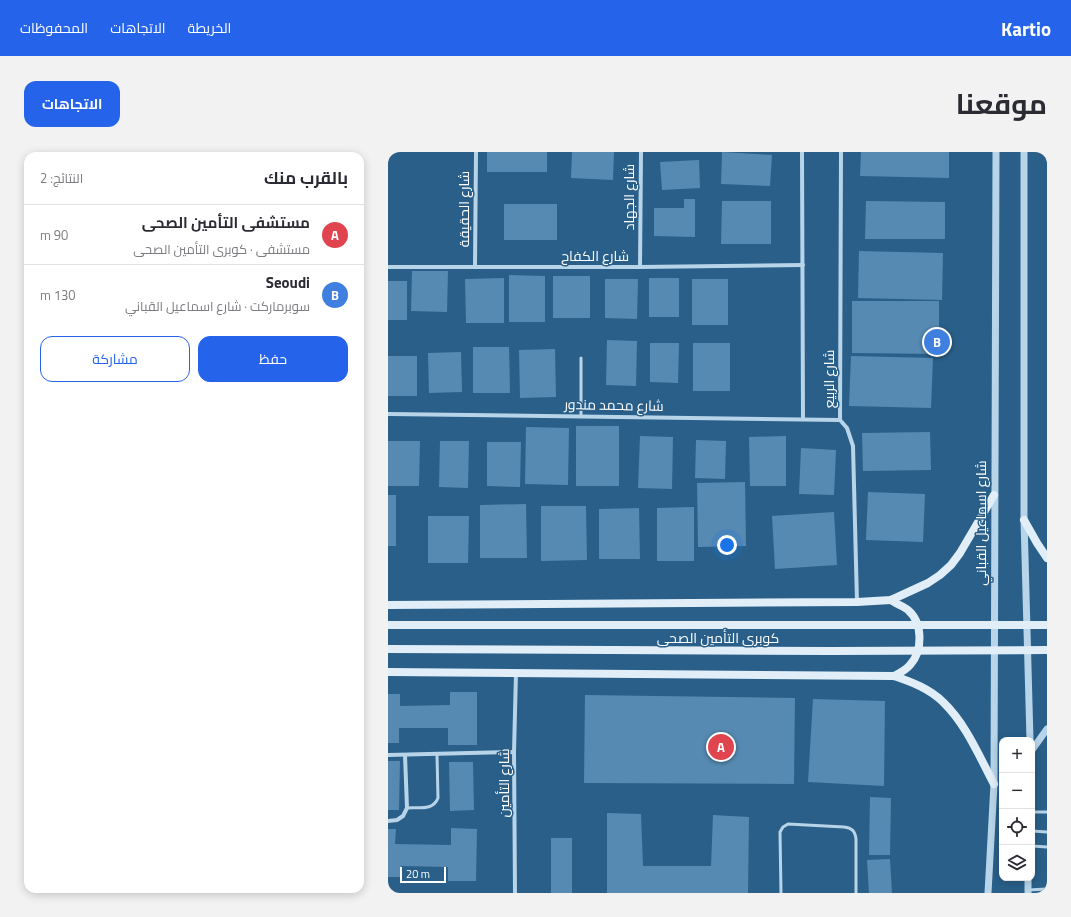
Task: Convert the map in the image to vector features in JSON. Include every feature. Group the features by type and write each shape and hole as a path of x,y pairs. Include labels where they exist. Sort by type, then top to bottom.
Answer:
{"main road":[{"path":"388,605 857,602 891,600 928,583 951,565 960,553 994,495"},
{"path":"1024,520 1047,558"},
{"path":"891,600 908,610 914,618 920,637 916,656 910,665 894,676"},
{"name":"كوبرى التأمين الصحى","path":"388,625 1047,625"},
{"name":"كوبرى التأمين الصحى","path":"388,649 830,651 1047,650"},
{"path":"388,672 894,676 912,682 943,702 957,718 966,732 994,784"}],"street":[{"name":"شارع الحقيقة","path":"475,266 476,152"},
{"name":"شارع الجهاد","path":"640,152 640,267"},
{"name":"شارع الربيع","path":"802,152 803,418"},
{"name":"شارع الربيع","path":"841,152 840,420 847,428 853,446 857,602"},
{"name":"شارع اسماعيل القباني","path":"988,893 994,784 996,152"},
{"path":"1024,152 1024,520 1030,737"},
{"name":"شارع الكفاح","path":"388,267 640,267 803,265"},
{"name":"شارع محمد مندور","path":"388,414 803,418 840,420"},
{"name":"شارع التأمين","path":"515,893 514,752 516,673"},
{"path":"1035,746 1047,729"},
{"path":"388,754 405,755 514,752"},
{"path":"388,821 397,820 403,816 407,808 405,755"}],"lane":[{"path":"581,358 581,416"},
{"path":"407,808 431,807 436,804 438,798 437,754"},
{"path":"1035,812 1047,812"},
{"path":"781,893 780,832 783,827 788,824 844,827 853,830 855,834 856,893"},
{"path":"1035,831 1047,832"},
{"path":"1035,846 1047,846"},
{"path":"1028,891 1047,889"}],"building":[{"path":"487,152 547,152 547,172 487,172"},
{"path":"572,152 614,152 613,180 571,178"},
{"path":"722,152 772,155 770,186 721,184"},
{"path":"861,152 949,152 949,178 860,176"},
{"path":"699,160 700,188 662,190 660,162"},
{"path":"684,199 695,199 695,237 654,236 654,208 684,208"},
{"path":"722,201 771,201 771,244 721,244"},
{"path":"866,201 945,202 945,239 865,239"},
{"path":"504,204 557,204 557,240 504,240"},
{"path":"859,251 943,253 942,300 858,298"},
{"path":"412,271 448,271 447,312 411,311"},
{"path":"509,275 545,276 545,322 509,322"},
{"path":"553,276 590,276 590,318 553,318"},
{"path":"504,278 504,323 466,323 465,279"},
{"path":"649,278 679,278 679,317 649,317"},
{"path":"605,279 638,279 637,319 605,318"},
{"path":"692,279 728,279 728,325 692,325"},
{"path":"388,281 407,281 407,320 388,320"},
{"path":"852,301 939,301 939,354 852,353"},
{"path":"607,340 637,341 636,386 606,385"},
{"path":"650,343 679,343 678,383 650,382"},
{"path":"693,343 730,343 730,391 693,391"},
{"path":"473,347 509,347 510,393 473,393"},
{"path":"555,349 556,397 520,398 519,350"},
{"path":"461,352 462,392 429,393 428,353"},
{"path":"388,356 417,356 417,396 388,396"},
{"path":"851,356 933,358 931,408 849,406"},
{"path":"576,426 619,426 619,486 576,486"},
{"path":"526,427 569,428 568,485 525,484"},
{"path":"930,432 931,470 863,471 862,433"},
{"path":"640,436 673,437 672,489 638,488"},
{"path":"786,436 786,486 750,486 749,437"},
{"path":"696,440 726,441 725,479 695,478"},
{"path":"388,441 420,441 419,486 388,486"},
{"path":"440,441 469,441 468,488 439,487"},
{"path":"487,442 521,442 520,487 487,486"},
{"path":"801,448 836,450 834,495 799,494"},
{"path":"745,482 746,546 698,547 697,483"},
{"path":"868,492 925,494 923,542 866,540"},
{"path":"388,495 396,495 396,546 388,546"},
{"path":"526,504 527,558 480,558 480,505"},
{"path":"541,506 586,506 587,560 541,561"},
{"path":"694,507 694,561 657,561 657,508"},
{"path":"639,508 640,559 599,559 599,509"},
{"path":"834,512 837,565 775,569 772,516"},
{"path":"428,516 469,516 468,563 428,563"},
{"path":"450,692 477,692 477,745 448,745 448,728 399,728 399,743 388,743 388,694 400,694 400,706 450,705"},
{"path":"585,695 795,698 794,784 584,783"},
{"path":"813,699 885,701 884,786 808,782"},
{"path":"388,761 400,761 399,810 388,810"},
{"path":"449,762 473,762 474,810 450,811"},
{"path":"870,797 891,798 890,855 869,855"},
{"path":"607,813 641,814 643,866 711,866 713,815 749,817 748,893 607,893"},
{"path":"451,828 477,829 476,881 448,881 448,867 401,866 401,877 388,877 388,829 396,829 395,844 451,845"},
{"path":"551,838 572,838 572,893 551,893"},
{"path":"890,859 892,893 869,893 867,860"}],"place":[{"name":"Seoudi","path":"937,342"},
{"name":"مستشفى التأمين الصحى","path":"721,747"}]}
